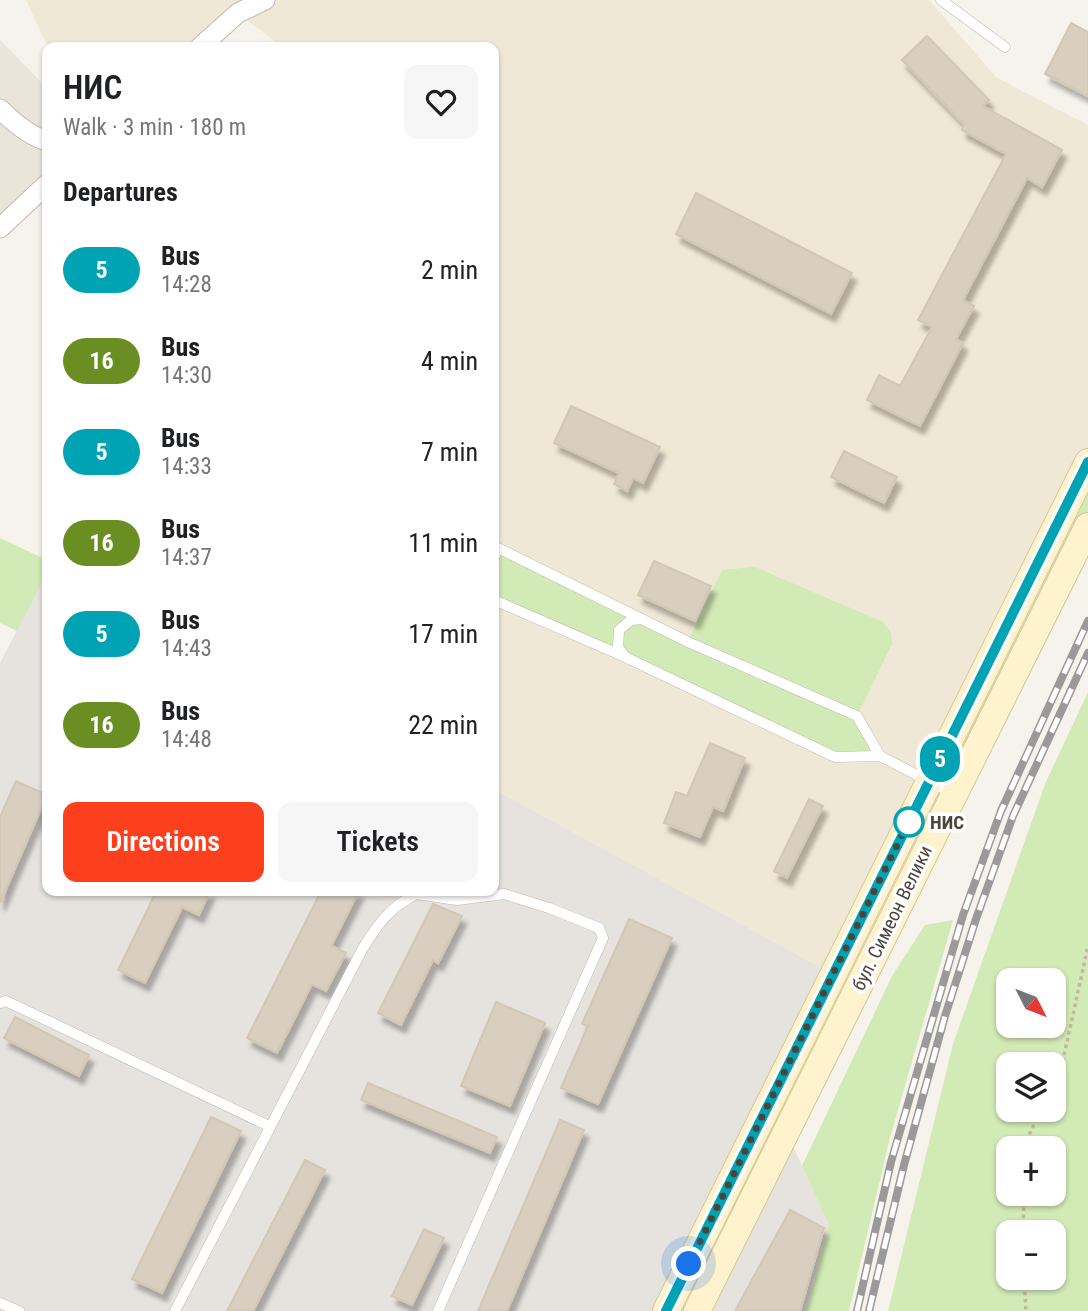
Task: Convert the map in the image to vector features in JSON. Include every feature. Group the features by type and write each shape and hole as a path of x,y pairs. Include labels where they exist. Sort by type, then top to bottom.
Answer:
{"main road":[{"name":"бул. Симеон Велики","path":"666,1311 1088,463"},
{"name":"бул. Симеон Велики","path":"697,1311 1088,526"}],"street":[{"path":"206,42 238,13 265,0"},
{"path":"0,110 42,140"},
{"path":"0,228 42,189"}],"lane":[{"path":"941,0 1005,47"},
{"path":"499,548 642,619 856,716 880,756"},
{"path":"499,602 625,657 835,757 880,756 954,794"},
{"path":"625,657 618,647 619,630 631,620 642,619"},
{"path":"438,1311 603,938 599,928 549,908 499,895"},
{"path":"175,1311 363,948 379,924 409,896"},
{"path":"436,896 457,900 488,896"},
{"path":"0,1003 6,1001 269,1126"},
{"path":"0,1303 19,1311"}],"path":[{"path":"1065,1052 1088,946"},
{"path":"1025,1290 1026,1311"}],"shaded area":[{"path":"26,0 929,0 997,78 1088,125 1088,463 833,974 499,792 499,42 276,42 238,13 206,42 46,42"},
{"path":"0,40 42,83 42,189 0,228"},
{"path":"42,583 42,896 499,896 499,792 833,974 771,1098 829,1225 806,1311 0,1311 0,663"}],"green space":[{"path":"1088,486 1088,511 963,763 951,757"},
{"path":"0,538 42,558 42,583 17,631 0,623"},
{"path":"499,548 688,641 722,570 755,567 883,622 891,633 892,644 857,716 880,756 835,757 499,602"},
{"path":"1088,692 1088,1311 888,1311 953,1044 1045,784"},
{"path":"953,920 890,1138 849,1311 806,1311 829,1225 802,1166 892,976 925,925"}],"building":[{"path":"1071,23 1088,32 1088,96 1045,74"},
{"path":"927,36 989,100 983,106 1062,150 1042,187 1027,178 963,300 974,306 956,339 963,343 920,426 867,400 879,375 900,386 932,327 918,320 1006,154 962,130 964,124 902,60"},
{"path":"696,193 852,273 831,314 676,234"},
{"path":"571,406 660,447 643,483 633,478 627,491 614,484 619,473 554,443"},
{"path":"844,451 897,477 884,503 831,477"},
{"path":"654,561 711,586 695,621 638,595"},
{"path":"710,743 745,758 723,811 713,807 700,837 664,823 676,792 687,796"},
{"path":"16,781 42,793 42,806 0,903 0,817"},
{"path":"809,799 823,806 787,878 774,871"},
{"path":"154,896 208,896 199,915 182,907 145,983 118,970"},
{"path":"318,896 356,896 331,946 346,953 326,991 312,984 277,1053 247,1038"},
{"path":"433,904 462,916 438,963 433,960 401,1025 378,1013"},
{"path":"629,919 672,938 598,1104 561,1088 588,1026 582,1024"},
{"path":"496,1002 545,1023 510,1106 461,1086"},
{"path":"15,1017 89,1055 79,1076 4,1038"},
{"path":"368,1083 497,1137 490,1153 361,1100"},
{"path":"211,1117 241,1131 162,1293 132,1279"},
{"path":"560,1120 584,1130 507,1311 478,1311"},
{"path":"305,1160 325,1170 253,1311 227,1311"},
{"path":"790,1210 824,1228 800,1311 735,1311"},
{"path":"424,1229 444,1238 412,1305 392,1296"}],"railway":[{"path":"857,1311 891,1162 963,915 1001,811 1088,621"},
{"path":"869,1311 904,1165 945,1016 976,919 1013,816 1088,653"}],"bus line":[{"name":"5","path":"666,1311 1088,462"}],"place":[{"name":"НИС","path":"909,822"}],"route":[{"path":"689,1264 912,815 909,822"}]}
